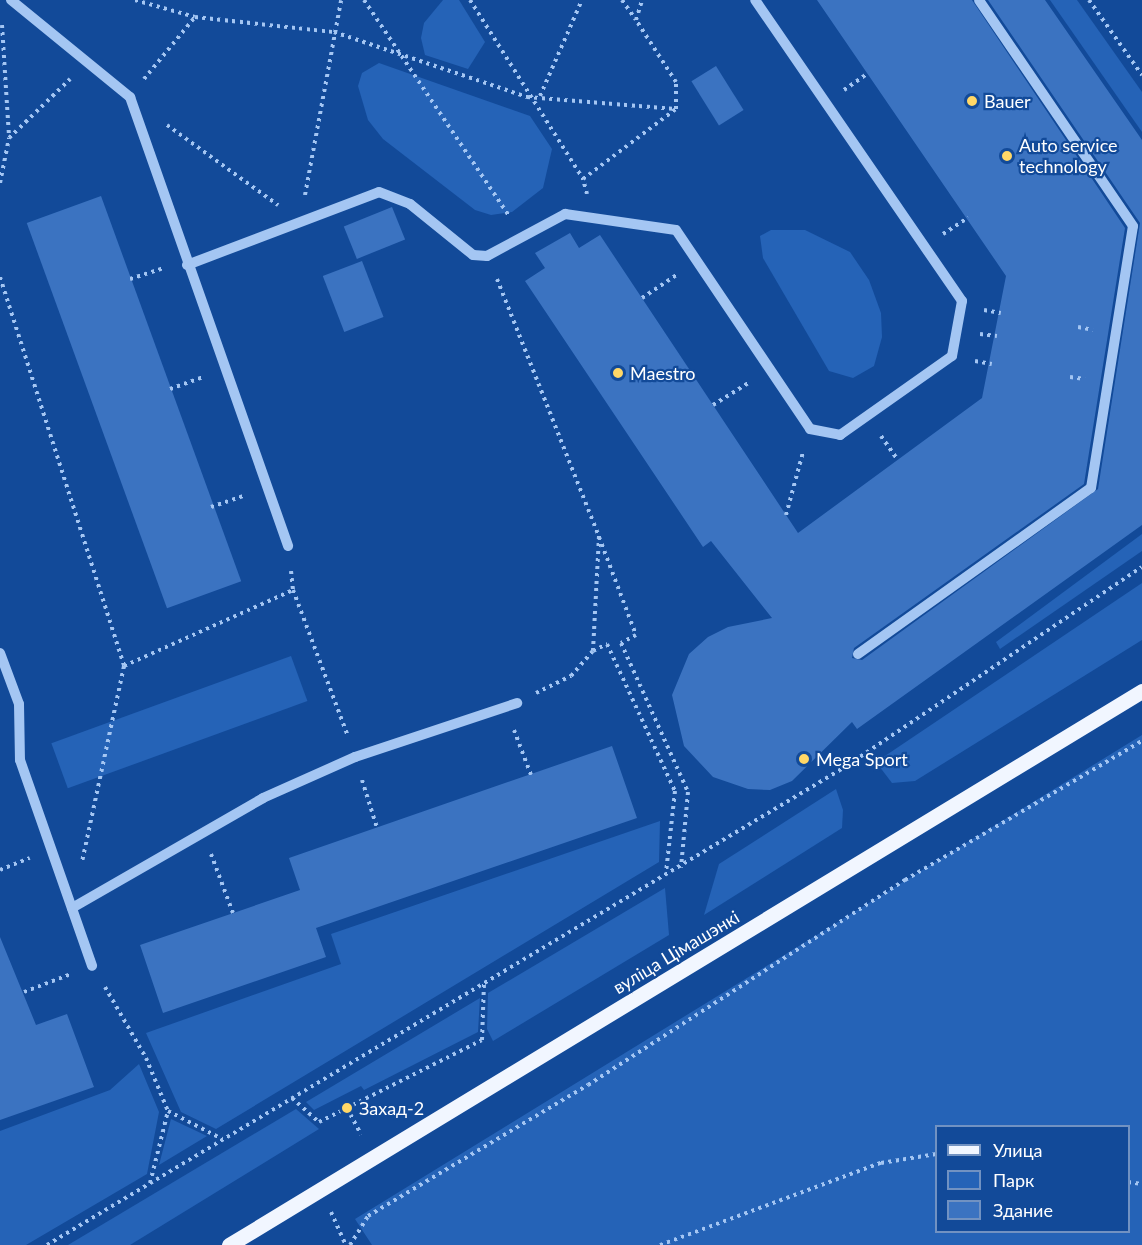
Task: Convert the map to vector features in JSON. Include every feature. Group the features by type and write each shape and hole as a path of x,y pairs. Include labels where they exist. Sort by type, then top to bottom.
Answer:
{"main road":[{"name":"вуліца Цімашэнкі","path":"229,1245 1142,691"}],"lane":[{"path":"11,0 129,97 288,546"},
{"path":"187,265 379,192 410,204 473,255 487,256 564,214 593,215 676,230 772,368 810,429 840,435 952,356 962,301 755,0"},
{"path":"858,654 1091,488 1133,226 979,0"},
{"path":"0,653 19,704 20,760 92,966"},
{"path":"72,908 263,798 355,757 511,705"}],"path":[{"path":"135,0 195,17 334,32 399,51 527,97 540,96 676,109"},
{"path":"195,17 129,97 301,222 340,0"},
{"path":"364,0 522,236"},
{"path":"470,0 527,97 583,179 593,215"},
{"path":"540,96 582,0"},
{"path":"622,0 676,82 676,109"},
{"path":"636,20 642,0"},
{"path":"1089,0 1142,75"},
{"path":"0,183 9,138 2,11"},
{"path":"9,138 89,62"},
{"path":"583,179 676,109"},
{"path":"487,256 636,635 621,643 688,792 681,868"},
{"path":"642,298 698,261"},
{"path":"130,279 187,265"},
{"path":"0,278 124,666 72,908"},
{"path":"713,405 772,368"},
{"path":"170,389 224,369"},
{"path":"867,417 898,460"},
{"path":"786,515 810,429"},
{"path":"212,507 266,487"},
{"path":"593,651 599,536"},
{"path":"47,1245 666,873 681,868 848,765 1142,567"},
{"path":"124,666 293,590 355,757 377,828"},
{"path":"531,775 511,705 571,676 593,651 607,644 675,791 666,873"},
{"path":"320,1190 348,1245 368,1216 588,1085 914,874 1142,741"},
{"path":"203,833 233,913"},
{"path":"0,870 52,850"},
{"path":"24,992 92,966 146,1058 168,1112 150,1183"},
{"path":"292,1098 319,1122 482,1040 484,982"},
{"path":"168,1112 222,1139"},
{"path":"660,1245 881,1163 935,1154"}],"green space":[{"path":"443,0 459,0 485,42 468,69 425,55 421,38 424,23"},
{"path":"1050,0 1077,0 1142,92 1142,132"},
{"path":"379,63 530,116 552,149 543,188 512,212 491,215 475,210 383,139 368,120 358,86 362,73"},
{"path":"771,230 805,230 850,252 869,280 881,313 882,337 874,366 853,378 829,371 763,258 760,236"},
{"path":"1142,534 1142,551 1000,649 996,642"},
{"path":"1142,583 1142,640 915,781 892,783 876,762"},
{"path":"291,656 307,701 68,788 51,743"},
{"path":"1142,735 1142,1245 372,1245 355,1219"},
{"path":"836,789 843,810 842,828 704,915 719,864"},
{"path":"660,821 659,862 216,1129 181,1112 146,1033 341,964 331,934"},
{"path":"665,888 669,935 493,1041 487,1029 488,993"},
{"path":"480,998 478,1032 364,1090 361,1086 314,1110 306,1102"},
{"path":"139,1064 159,1112 147,1174 26,1245 0,1245 0,1131 110,1090"},
{"path":"296,1109 319,1129 130,1245 68,1245"},
{"path":"171,1119 207,1136 159,1165"}],"building":[{"path":"817,0 972,0 1125,228 1084,484 854,648 852,658 862,660 1098,489 1140,223 988,0 1045,0 1142,140 1142,525 857,729 852,722 792,781 770,790 748,789 713,777 684,746 672,695 689,654 708,637 728,627 772,618 711,541 703,547 525,281 545,268 535,253 570,233 579,248 600,235 798,533 982,398 1006,276"},
{"path":"716,66 744,110 719,125 691,81"},
{"path":"101,196 241,581 167,608 27,223"},
{"path":"392,207 405,239 357,259 344,226"},
{"path":"362,261 384,317 344,332 323,276"},
{"path":"612,746 637,818 316,928 326,957 163,1013 140,945 300,890 289,858"},
{"path":"0,937 36,1025 67,1014 94,1087 0,1120"}],"place":[{"name":"Bauer","path":"972,101"},
{"name":"Auto service technology","path":"1007,156"},
{"name":"Maestro","path":"618,373"},
{"name":"Mega Sport","path":"804,759"},
{"name":"Захад-2","path":"347,1108"}]}
